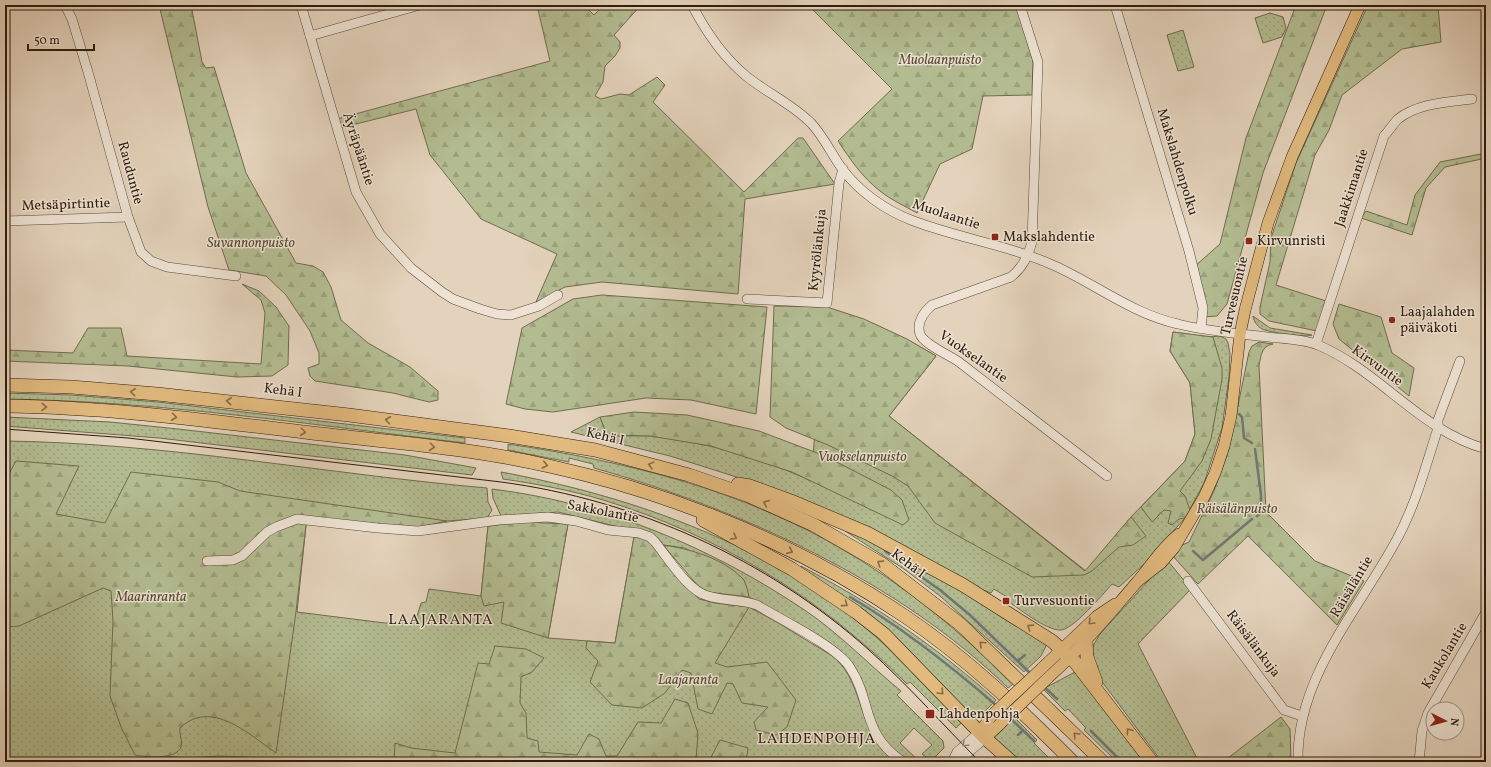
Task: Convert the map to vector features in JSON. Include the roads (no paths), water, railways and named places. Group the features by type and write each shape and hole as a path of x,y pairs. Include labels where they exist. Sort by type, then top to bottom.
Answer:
{"highway":[{"name":"Kehä I","path":"5,385 109,390 268,406 482,432 595,450 689,475 747,495 814,524 882,564 960,624 1103,762"},
{"path":"5,406 68,408 156,415 479,453 586,475 676,503 723,521 804,558 868,593 908,618 955,653 995,688 1073,762"},
{"path":"689,475 750,486 791,501 867,533 963,585 1052,641 1066,653 1102,696 1152,762"},
{"path":"676,503 719,529 792,569 856,612 884,634 982,735 1012,762"},
{"path":"1086,642 1087,657 1102,696"}],"main road":[{"name":"Turvesuontie","path":"1066,653 1086,642 1138,582 1162,563 1174,548 1204,497 1224,446 1233,407 1240,334 1256,264 1280,188 1307,122 1360,5"},
{"name":"Turvesuontie","path":"982,735 992,716 1046,672 1066,653 1097,616 1122,599"},
{"name":"Turvesuontie","path":"982,735 1000,724 1046,672"}],"street":[{"name":"Rauduntie","path":"65,5 72,19 128,217 141,252 151,261 167,267 236,276"},
{"name":"Äyräpääntie","path":"301,5 356,192 380,234 411,268 453,299 497,314 511,315 539,306 558,295"},
{"path":"310,36 420,5"},
{"name":"Muolaantie","path":"692,5 704,27 721,52 746,76 799,112 818,131 843,169 868,196 909,220 1056,266 1137,311 1179,324 1240,334"},
{"path":"1020,5 1038,62 1032,242 1028,256"},
{"name":"Makslahdenpolku","path":"1115,5 1189,251 1203,308 1201,328"},
{"name":"Jaakkimantie","path":"1316,344 1384,136 1398,120 1414,110 1435,104 1472,99"},
{"name":"Kyyrölänkuja","path":"747,299 827,303 839,183 843,169"},
{"name":"Metsäpirtintie","path":"5,221 128,217"},
{"name":"Vuokselantie","path":"1028,256 1021,268 1011,277 932,305 924,313 920,323 920,335 925,341 956,360 1107,476"},
{"name":"Kirvuntie","path":"1240,334 1316,344 1350,362 1438,428 1466,442 1486,449"},
{"name":"Räisäläntie","path":"1298,762 1302,716 1320,669 1398,538 1417,494 1438,428 1438,420 1460,361"},
{"name":"Sakkolantie","path":"207,561 233,560 242,556 267,532 276,526 297,519 378,528 418,530 499,520 548,517 576,521 608,530 639,533 650,537 688,583 699,592 710,597 742,600 756,605 837,653 848,665 856,678 872,727 885,748 903,762"},
{"name":"Räisälänkuja","path":"1188,581 1284,710 1302,716"},
{"name":"Kaukolantie","path":"1419,762 1418,756 1422,731 1428,713 1486,612"},
{"path":"954,761 957,752 982,735"}],"waterway":[{"path":"1239,414 1242,417 1244,438 1252,443"},
{"path":"1255,449 1261,495 1261,512 1257,516"},
{"path":"1193,551 1203,560 1252,519"},
{"path":"885,551 940,590 970,615 1031,674"},
{"path":"850,597 889,621 926,648 997,706"},
{"path":"1019,660 1025,655"},
{"path":"1043,686 1057,699"},
{"path":"1010,718 1034,741"},
{"path":"1018,735 1023,730"},
{"path":"1091,731 1122,762"}],"tram line":[{"path":"5,429 128,438 501,482 552,491 602,503 650,519 698,539 744,562 788,588 829,617 883,663 980,762"}],"place":[{"name":"Makslahdentie","path":"995,237"},
{"name":"Kirvunristi","path":"1249,241"},
{"name":"Laajalahden päiväkoti","path":"1392,320"},
{"name":"Turvesuontie","path":"1006,601"},
{"name":"Lahdenpohja","path":"930,714"}],"district":[{"name":"LAAJARANTA","path":"441,620"},
{"name":"LAHDENPOHJA","path":"817,739"}],"park label":[{"name":"Muolaanpuisto","path":"940,60"},
{"name":"Suvannonpuisto","path":"251,243"},
{"name":"Vuokselanpuisto","path":"862,457"},
{"name":"Räisälänpuisto","path":"1237,509"},
{"name":"Maarinranta","path":"151,597"},
{"name":"Laajaranta","path":"688,680"}]}
